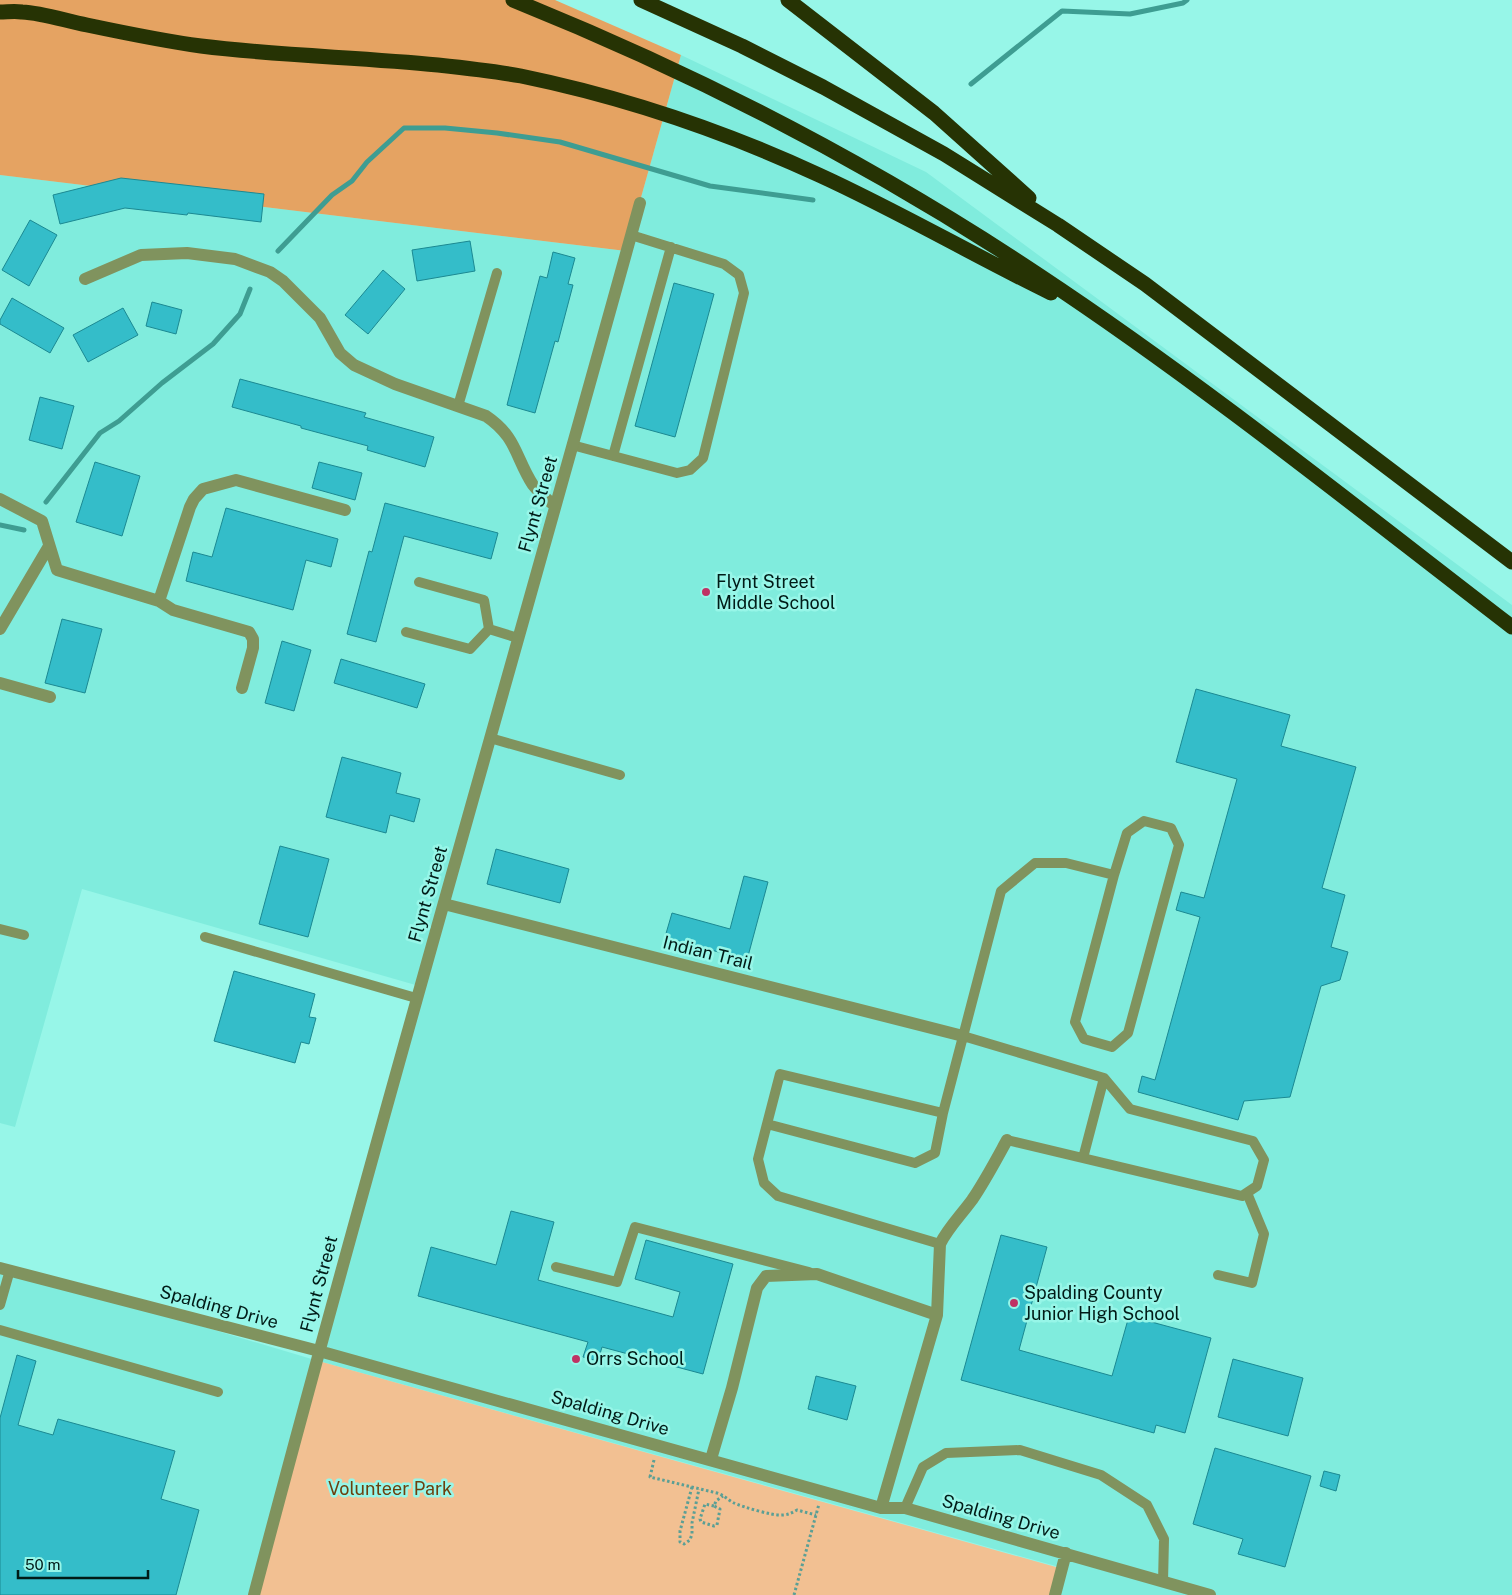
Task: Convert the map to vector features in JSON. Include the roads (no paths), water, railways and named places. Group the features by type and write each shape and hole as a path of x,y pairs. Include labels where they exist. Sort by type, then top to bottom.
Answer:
{"highway":[{"path":"513,0 624,47 801,134 992,245 1100,316 1178,371 1512,627"},
{"path":"642,0 742,46 831,91 944,154 1058,225 1145,284 1512,562"},
{"path":"788,0 934,114 1058,225"},
{"path":"0,5 24,12 199,46 478,69 526,77 600,96 706,128 813,172 984,260 1100,316"},
{"path":"0,12 24,12"}],"street":[{"name":"Flynt Street","path":"255,1595 319,1351 416,998 640,203"},
{"path":"85,279 142,255 187,253 235,259 270,272 320,318 340,353 354,365 395,384 486,416 506,433 534,485 555,506"},
{"path":"159,600 190,507 203,489 236,480 345,510"},
{"path":"0,498 42,521 57,570 159,600 173,610 249,632 253,639 252,648 242,688"},
{"path":"0,629 49,546"},
{"path":"0,683 50,697"},
{"name":"Indian Trail","path":"444,904 963,1036"},
{"path":"881,1508 937,1315 940,1244 972,1200 1007,1140"},
{"name":"Spalding Drive","path":"5,1269 319,1351 881,1508 905,1508 1210,1595"},
{"path":"711,1460 732,1388 757,1288 766,1276 817,1274 937,1315"},
{"path":"1055,1595 1066,1553"}],"lane":[{"path":"572,445 677,473 690,470 703,458 744,293 740,275 724,264 631,236"},
{"path":"613,456 671,247"},
{"path":"458,406 497,273"},
{"path":"419,582 484,600 489,629"},
{"path":"489,629 518,638"},
{"path":"406,632 470,650 489,629"},
{"path":"490,738 620,775"},
{"path":"1144,821 1171,828 1179,845 1128,1033 1112,1046 1084,1039 1075,1022 1114,875 1127,833 1144,821"},
{"path":"767,1124 915,1163 934,1153 1001,891 1035,863 1066,863 1114,875"},
{"path":"0,929 24,935"},
{"path":"205,937 416,998"},
{"path":"963,1036 1104,1078 1130,1109 1253,1141 1264,1160 1257,1186 1242,1196 1007,1140"},
{"path":"940,1244 778,1196 764,1183 758,1160 780,1074 943,1113"},
{"path":"1083,1158 1104,1078"},
{"path":"1218,1276 1252,1283 1264,1234 1247,1193"},
{"path":"556,1267 617,1282 635,1227 817,1274"},
{"path":"0,1306 5,1269"},
{"path":"0,1330 218,1392"},
{"path":"905,1508 923,1467 946,1453 1020,1450 1101,1475 1147,1505 1164,1539 1163,1582"}],"waterway":[{"path":"971,84 1062,11 1130,14 1183,3 1187,0"},
{"path":"278,251 332,195 352,181 367,162 404,128 445,128 560,142 710,186 813,200"},
{"path":"46,502 100,433 119,421 162,383 213,344 240,314 250,289"},
{"path":"0,525 24,530"}],"place":[{"name":"Flynt Street Middle School","path":"706,592"},
{"name":"Spalding County Junior High School","path":"1014,1303"},
{"name":"Orrs School","path":"576,1359"}],"park label":[{"name":"Volunteer Park","path":"390,1489"}]}
